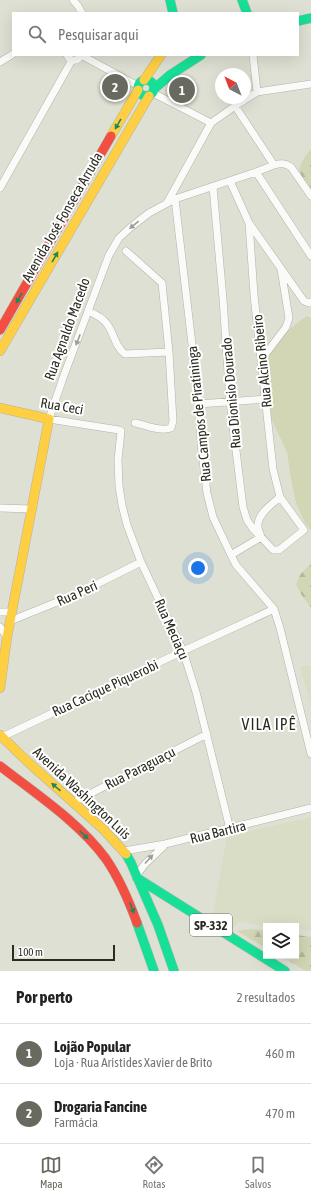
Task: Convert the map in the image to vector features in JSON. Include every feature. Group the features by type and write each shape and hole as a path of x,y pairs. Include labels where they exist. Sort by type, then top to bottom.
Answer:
{"main road":[{"path":"170,0 173,12"},
{"path":"242,0 247,12"},
{"path":"299,20 311,18"},
{"name":"Avenida José Fonseca Arruda","path":"0,330 142,84 160,56"},
{"path":"142,84 170,75 199,56"},
{"name":"Avenida José Fonseca Arruda","path":"0,351 152,93 170,75"},
{"path":"152,83 152,93 142,96 142,84 152,83"},
{"name":"Rua Ceci","path":"0,408 49,419"},
{"name":"Rua Agnaldo Macedo","path":"0,688 7,637 49,419"},
{"name":"Avenida Washington Luis","path":"1,736 29,763 103,828 124,851 158,925 174,971"},
{"name":"Avenida Washington Luis","path":"0,766 88,838 106,859 130,903 154,971"},
{"path":"106,859 123,875 134,879 137,877"},
{"name":"SP-332","path":"137,877 285,971"},
{"path":"147,901 153,894 165,896"}],"street":[{"path":"73,0 81,12"},
{"path":"0,62 12,55"},
{"path":"0,188 69,58 76,60 81,56"},
{"path":"83,56 142,84"},
{"path":"253,56 257,92"},
{"path":"166,204 211,123 257,92 311,84"},
{"path":"152,93 211,123"},
{"path":"235,106 274,165"},
{"path":"166,204 175,199 281,163 291,167 311,196"},
{"path":"256,172 311,256"},
{"path":"230,181 249,223 304,301 309,303 311,302"},
{"name":"Rua Dionisio Dourado","path":"213,187 230,402 243,507 247,520 253,529 273,550 279,550 304,530"},
{"name":"Rua Campos de Piratininga","path":"175,199 199,404 201,443 207,493 213,518 236,565 274,609"},
{"name":"Rua Agnaldo Macedo","path":"49,419 109,255 119,238 131,226 149,213 166,204"},
{"name":"Rua Alcino Ribeiro","path":"249,223 254,295 273,469 280,497 304,530"},
{"path":"126,251 162,283 174,421 173,426 167,429 135,423"},
{"path":"261,360 286,327 289,318 281,268"},
{"path":"88,312 96,315 106,323 120,349 125,354 169,352"},
{"path":"199,404 266,399"},
{"name":"Rua Ceci","path":"49,419 120,431"},
{"name":"Rua Meciaçu","path":"120,431 118,460 122,505 127,525 142,562 183,651 196,692 230,829"},
{"path":"231,555 261,536 258,528 260,517 280,497"},
{"path":"0,508 32,509"},
{"name":"Rua Peri","path":"11,616 77,594 142,562"},
{"path":"274,609 311,754"},
{"name":"Rua Cacique Piquerobi","path":"1,736 274,609"},
{"path":"0,612 11,616"},
{"path":"0,627 7,637"},
{"name":"Rua Paraguaçu","path":"74,802 207,734"},
{"name":"Rua Bartira","path":"124,851 165,844 311,808"},
{"path":"137,877 145,864 165,844"}],"shaded area":[{"path":"300,666 311,666 311,705"},
{"path":"311,817 311,931 299,929 299,923 263,923 263,926 240,921 233,928 227,929 212,918 227,836"}],"green space":[{"path":"311,149 311,197 302,183 299,170 306,155"},
{"path":"307,316 311,318 311,530 305,523 296,503 287,452 271,418 264,407 260,395 262,369 267,358 288,331"},
{"path":"311,563 311,608 296,584 300,575"},
{"path":"251,929 263,931 263,946 237,931"},
{"path":"299,935 311,937 311,971 306,971 285,959 299,959"}],"traffic: fast":[{"path":"170,0 173,12"},
{"path":"242,0 247,12"},
{"path":"299,21 311,18"},
{"path":"154,89 170,75 199,56"},
{"path":"143,80 149,80 154,85 154,88 152,94 149,96 143,96 138,91 138,85 143,80"},
{"path":"126,854 158,925 174,971"},
{"path":"137,878 285,971"},
{"path":"137,923 154,971"}],"traffic: slow":[{"path":"144,80 160,56"},
{"path":"111,136 138,90"},
{"path":"0,351 149,96"},
{"path":"0,408 49,419 7,637 0,688"},
{"path":"0,735 103,829 126,854"}],"traffic: jam":[{"path":"0,330 111,136"},
{"path":"0,766 56,809 95,846 106,859 115,874 137,923"}],"place":[{"name":"Drogaria Fancine","path":"115,87"},
{"name":"Lojão Popular","path":"182,90"}],"district":[{"name":"VILA IPÊ","path":"269,724"}]}
